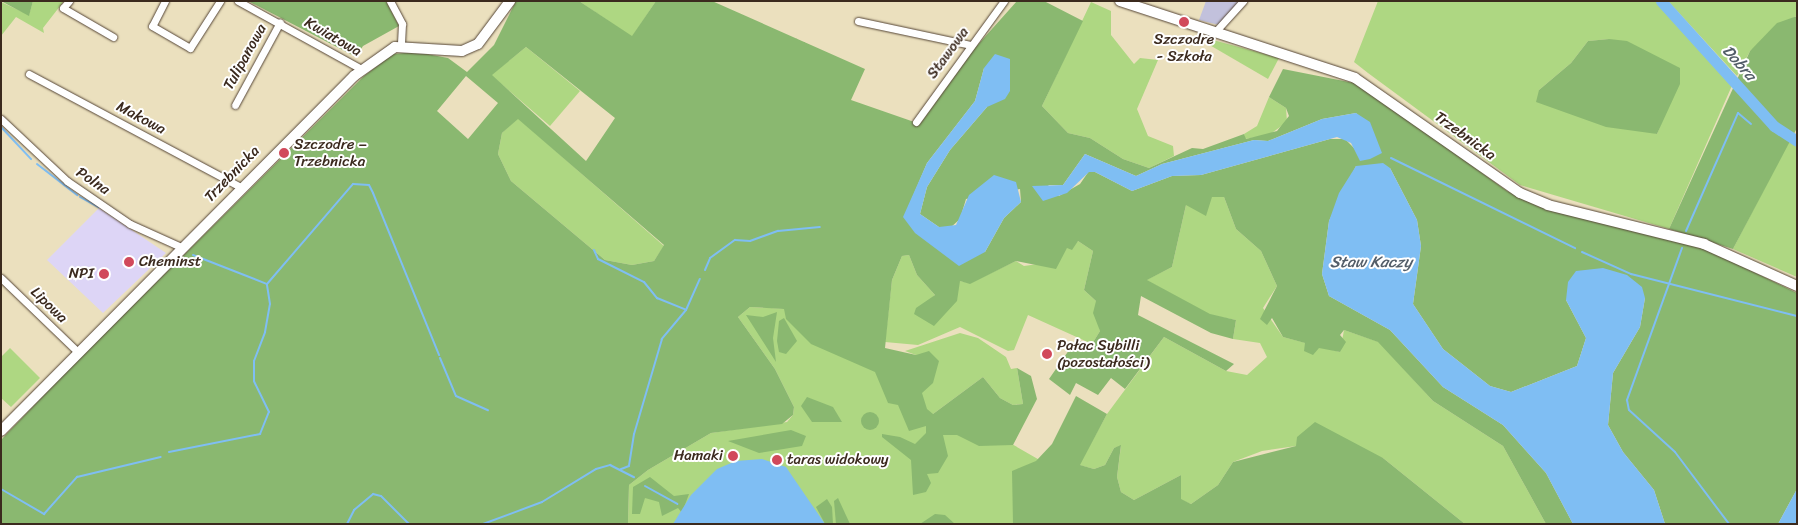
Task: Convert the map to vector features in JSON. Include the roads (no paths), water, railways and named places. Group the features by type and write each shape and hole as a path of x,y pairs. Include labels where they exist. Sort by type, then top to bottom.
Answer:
{"street":[{"path":"68,1 63,8 112,37"},
{"path":"165,1 152,26 190,48 220,1"},
{"name":"Kwiatowa","path":"238,1 280,22 361,70"},
{"path":"390,1 402,24 401,46"},
{"name":"Trzebnicka","path":"1,431 181,247 361,70 385,52 401,46 467,49 488,36 510,1"},
{"name":"Stawowa","path":"916,122 1004,1"},
{"name":"Trzebnicka","path":"1120,1 1367,84 1520,193 1548,204 1704,244 1797,286"},
{"path":"1215,32 1243,1"},
{"path":"858,21 971,45"},
{"name":"Tulipanowa","path":"235,105 280,22"},
{"name":"Makowa","path":"29,74 241,187"},
{"name":"Polna","path":"1,119 38,158 67,181 130,224 181,247"},
{"name":"Lipowa","path":"1,278 78,352"}],"water":[{"path":"995,54 1010,59 1010,91 1005,99 987,107 950,150 927,187 920,214 939,227 956,225 969,195 994,175 1016,182 1021,202 1004,218 985,252 959,266 915,233 903,217 927,163 975,101 984,68"},
{"path":"1356,113 1370,122 1382,153 1370,159 1360,161 1351,143 1337,137 1201,175 1172,176 1132,191 1095,172 1089,172 1067,193 1043,201 1032,186 1063,185 1085,154 1136,176 1162,164 1254,140 1268,141 1322,119"},
{"name":"Staw Kaczy","path":"1383,163 1390,168 1417,220 1421,246 1413,304 1443,349 1490,386 1511,392 1577,366 1586,338 1566,300 1568,282 1576,271 1603,268 1627,275 1642,287 1645,298 1640,327 1613,373 1608,425 1623,452 1654,490 1665,524 1573,524 1546,473 1503,425 1443,387 1390,330 1329,296 1322,274 1329,221 1339,193 1356,166"},
{"path":"762,459 786,467 825,524 673,524 691,495 717,469 736,461"},
{"path":"1797,489 1797,524 1778,524"}],"waterway":[{"name":"Dobra","path":"1661,1 1774,126 1797,141"},
{"path":"1686,231 1738,113 1751,124"},
{"path":"1,127 31,159"},
{"path":"1391,158 1575,248"},
{"path":"37,164 77,195"},
{"path":"169,452 260,434 269,412 254,381 254,361 265,332 270,304 267,284 353,184 369,185 439,355"},
{"path":"80,197 98,207"},
{"path":"705,270 710,258 735,240 750,241 778,231 820,227"},
{"path":"1682,248 1627,400 1629,410 1675,452 1729,524"},
{"path":"594,250 598,259 644,282 657,298 686,310 662,339 634,434 629,466 621,469"},
{"path":"1582,252 1631,274 1797,316"},
{"path":"193,255 267,284"},
{"path":"686,310 700,279"},
{"path":"440,358 456,396 488,410"},
{"path":"1,489 44,514 77,477 161,457"},
{"path":"483,524 542,502 596,469 610,465 634,477"},
{"path":"645,486 677,504"},
{"path":"347,524 354,510 373,494 381,496 409,524"}],"place":[{"name":"Szczodre - Szkoła","path":"1184,22"},
{"name":"Szczodre – Trzebnicka","path":"284,153"},
{"name":"Cheminst","path":"129,262"},
{"name":"NPI","path":"104,274"},
{"name":"Pałac Sybilli (pozostałości)","path":"1047,354"},
{"name":"Hamaki","path":"733,456"},
{"name":"taras widokowy","path":"777,460"}]}
